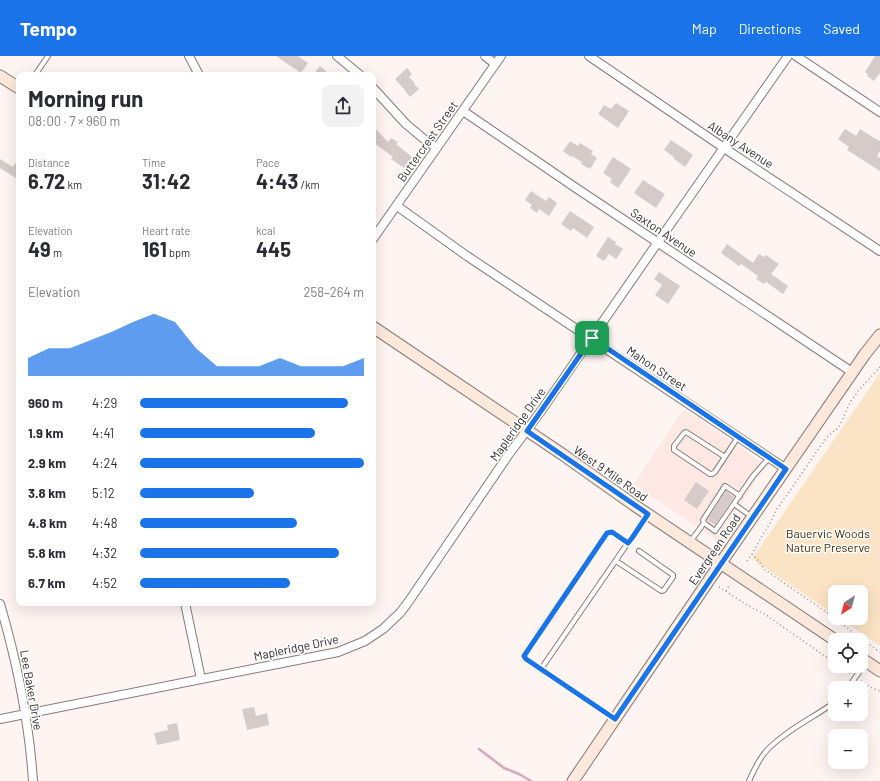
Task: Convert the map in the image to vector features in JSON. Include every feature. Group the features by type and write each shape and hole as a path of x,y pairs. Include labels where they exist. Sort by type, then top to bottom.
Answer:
{"main road":[{"path":"0,76 16,86"},
{"name":"West 9 Mile Road","path":"376,329 828,635"},
{"name":"Evergreen Road","path":"573,781 752,517 852,372 880,335"},
{"path":"868,663 880,671"}],"street":[{"path":"189,56 197,72"},
{"path":"337,56 356,72"},
{"path":"485,56 495,64"},
{"name":"Buttercrest Street","path":"376,235 501,56"},
{"name":"Albany Avenue","path":"588,56 880,251"},
{"name":"Mapleridge Drive","path":"0,719 338,652 365,641 383,629 400,613 409,601 788,56"},
{"path":"796,56 880,112"},
{"path":"376,91 406,124 437,148"},
{"name":"Saxton Avenue","path":"463,111 852,372"},
{"name":"Mahon Street","path":"396,206 462,252 786,469"},
{"name":"Lee Baker Drive","path":"0,604 16,661 26,714 33,781"},
{"path":"186,606 201,679"}],"lane":[{"path":"37,72 48,56"},
{"path":"725,457 686,432 674,446 674,450 712,474 725,457 738,437"},
{"path":"704,523 715,531 753,476 769,457"},
{"path":"690,542 704,523 703,520 726,486 740,496"},
{"path":"734,504 752,517"},
{"path":"541,669 648,514"},
{"path":"615,719 526,659 524,656 605,535 612,532 628,543"},
{"path":"616,561 660,590 664,590 673,575 639,552"},
{"path":"749,781 756,766 768,750 799,724 828,707"}],"path":[{"path":"747,561 771,522 776,510 817,451 829,436 838,428 851,401 880,367"},
{"path":"752,554 757,558 765,570 828,613"},
{"path":"726,591 730,584"},
{"path":"719,586 747,605 768,616 828,658"},
{"path":"844,625 880,652"}],"shaded area":[{"path":"684,409 766,465 716,540 634,484"}],"green space":[{"name":"Bauervic Woods Nature Preserve","path":"880,373 880,646 868,638 868,633 861,633 849,625 868,625 868,585 828,585 828,610 752,559"}],"building":[{"path":"276,56 298,56 308,63 302,72"},
{"path":"875,56 880,56 880,73 874,81 867,76 868,74 865,72"},
{"path":"320,66 327,72 315,72"},
{"path":"407,68 412,74 409,77 419,89 410,97 395,79"},
{"path":"616,103 629,111 618,128 598,114 604,105 611,109"},
{"path":"376,129 388,142 391,138 398,142 396,144 412,157 404,168 391,159 393,157 376,144"},
{"path":"845,129 856,136 860,129 880,141 880,151 877,156 880,158 880,171 847,150 849,147 838,139"},
{"path":"671,140 693,155 685,167 664,150"},
{"path":"570,141 578,146 580,143 593,151 591,154 597,158 590,169 581,164 582,162 563,151"},
{"path":"613,157 631,169 618,188 610,182 612,179 603,173"},
{"path":"0,159 13,167 16,162 16,178 0,168"},
{"path":"643,180 665,194 656,208 634,193"},
{"path":"531,191 546,201 549,197 557,203 549,216 539,209 537,213 530,208 532,205 525,200"},
{"path":"570,211 594,227 587,238 573,228 571,231 561,224"},
{"path":"608,237 623,249 616,259 609,254 604,261 596,256"},
{"path":"727,244 753,263 759,254 764,257 766,255 779,264 771,274 788,286 783,294 766,282 764,284 756,279 758,276 741,264 739,266 721,253"},
{"path":"659,272 680,286 668,304 655,295 662,285 654,279"},
{"path":"696,482 709,491 697,509 684,500"},
{"path":"726,491 734,497 715,525 707,520"},
{"path":"254,707 256,716 267,713 269,725 247,730 242,709"},
{"path":"177,723 180,740 157,745 154,733 168,730 167,725"}],"waterway":[{"path":"479,749 504,768 531,781"}],"route":[{"path":"592,338 786,469 615,719 526,659 524,656 607,533 612,532 628,543 648,514 527,431 592,338"}]}
